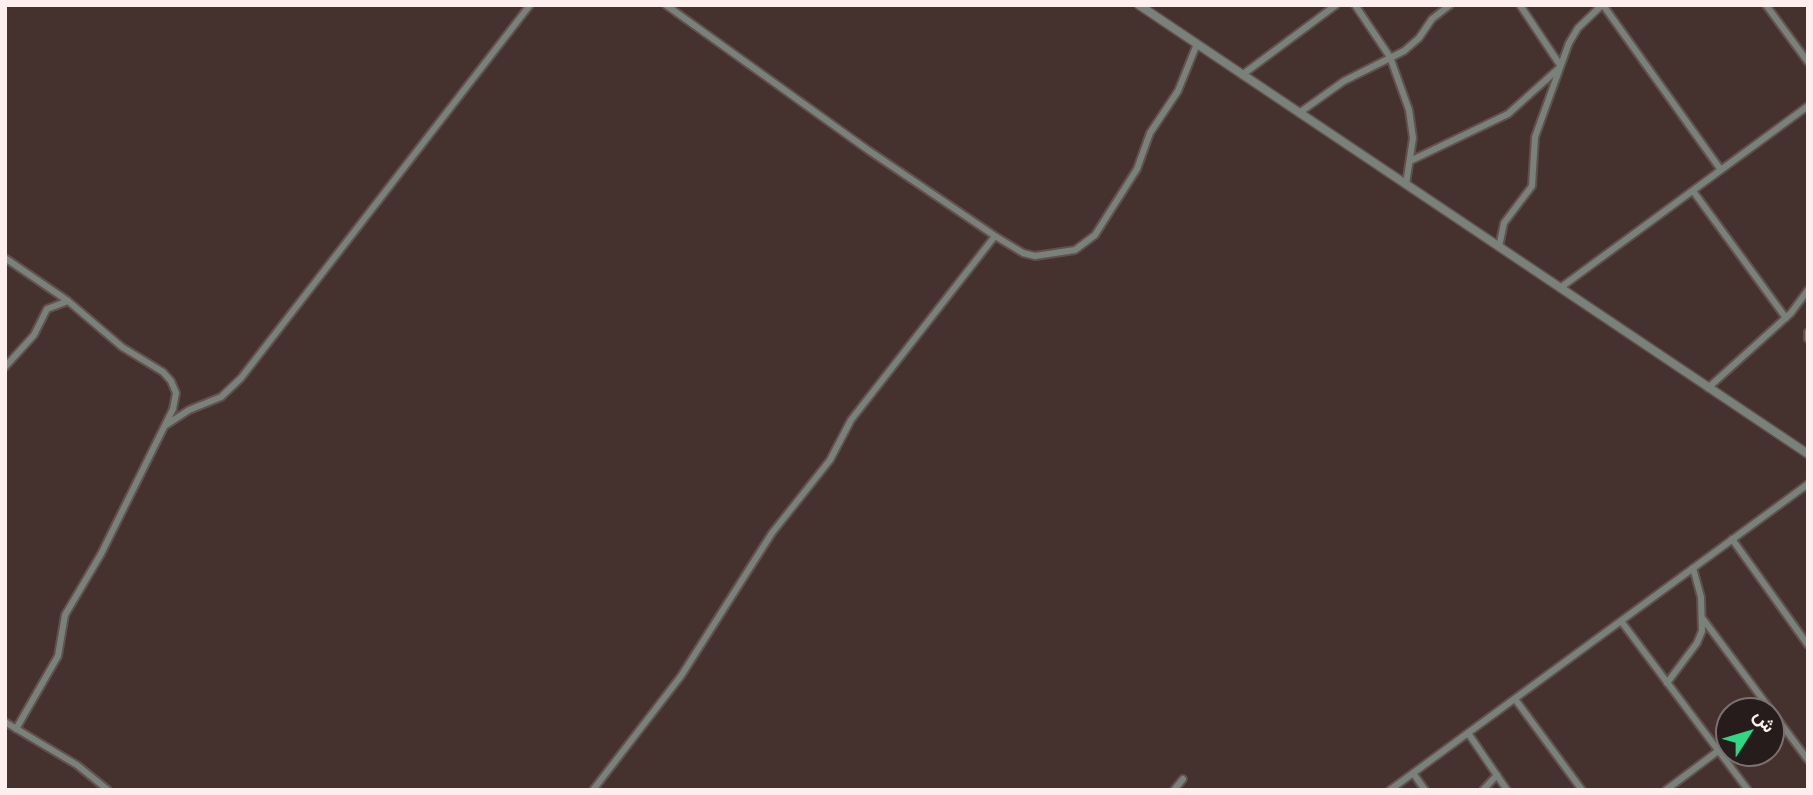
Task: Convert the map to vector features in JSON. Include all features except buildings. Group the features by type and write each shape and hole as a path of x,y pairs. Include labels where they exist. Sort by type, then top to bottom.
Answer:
{"street":[{"path":"164,426 189,410 225,394 241,379 530,5"},
{"path":"666,5 868,150 995,236 1023,253 1035,256 1053,255 1086,245 1105,222 1136,169 1150,133 1178,91 1196,44"},
{"path":"1139,5 1808,454"},
{"path":"1242,75 1336,5"},
{"path":"1356,5 1390,57 1412,124 1406,184"},
{"path":"1298,113 1344,81 1411,45 1432,19 1450,5"},
{"path":"1520,5 1560,67"},
{"path":"1499,247 1504,223 1532,186 1535,137 1574,34 1603,5 1721,170"},
{"path":"1766,5 1805,52 1808,62"},
{"path":"1410,161 1508,114 1560,67"},
{"path":"1560,288 1808,106"},
{"path":"1693,191 1786,318"},
{"path":"593,790 681,676 772,533 830,460 851,419 995,236"},
{"path":"5,258 68,301 118,344 150,362 172,381 176,401 101,554 65,615 58,656 16,729"},
{"path":"1709,388 1786,318 1808,290"},
{"path":"5,367 34,335 47,309 68,301"},
{"path":"1808,332 1808,339"},
{"path":"1390,790 1808,484"},
{"path":"1732,539 1808,645"},
{"path":"1667,683 1697,643 1703,619 1693,568"},
{"path":"1703,619 1808,760"},
{"path":"1621,621 1715,747"},
{"path":"1515,699 1582,790"},
{"path":"5,722 77,765 108,790"},
{"path":"1468,733 1507,790"},
{"path":"1666,790 1715,753"},
{"path":"1730,767 1748,790"},
{"path":"1413,773 1425,790"},
{"path":"1483,790 1497,775"},
{"path":"1174,790 1183,779"}]}
